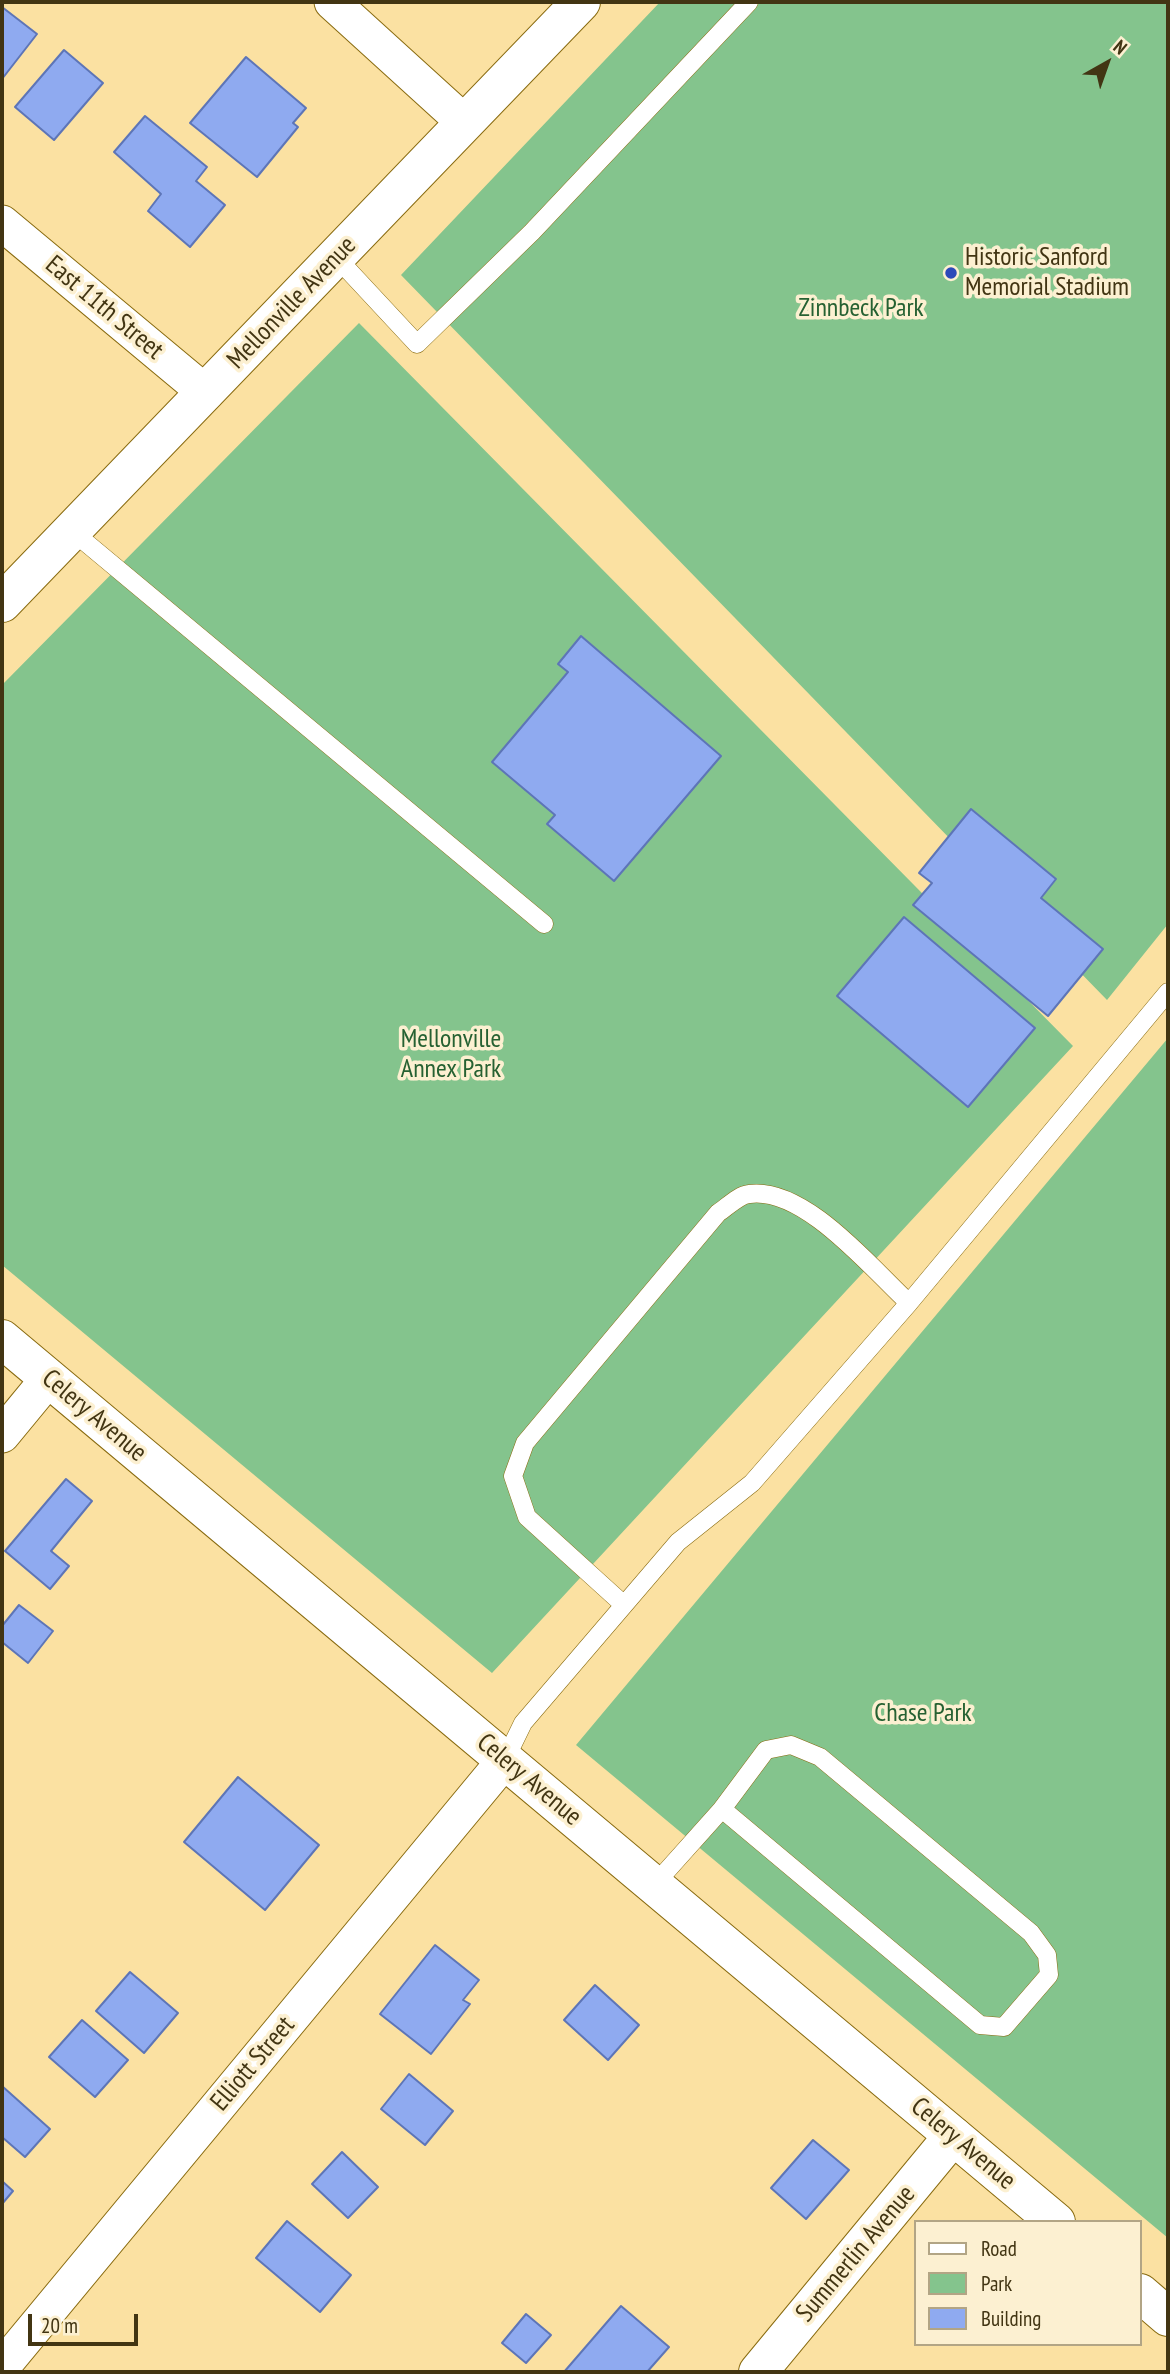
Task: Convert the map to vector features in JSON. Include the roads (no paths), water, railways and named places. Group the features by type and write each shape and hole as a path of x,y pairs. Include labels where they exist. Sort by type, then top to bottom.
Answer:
{"main road":[{"name":"Mellonville Avenue","path":"2,603 581,2"},
{"name":"Celery Avenue","path":"2,1339 1054,2220"},
{"name":"Summerlin Avenue","path":"758,2372 953,2136"},
{"path":"1142,2295 1168,2317"}],"street":[{"path":"332,2 466,122"},
{"name":"East 11th Street","path":"2,223 206,393"},
{"path":"2,1435 48,1378"},
{"name":"Elliott Street","path":"2,2367 505,1760"}],"lane":[{"path":"336,257 417,344 532,232 749,2"},
{"path":"72,531 544,924"},
{"path":"505,1760 523,1723 678,1542 752,1483 909,1303 1168,992"},
{"path":"625,1605 527,1517 513,1476 525,1443 718,1213 746,1194 771,1193 813,1214 909,1303"},
{"path":"654,1885 722,1809 766,1750 791,1745 820,1757 1031,1933 1047,1955 1049,1975 1004,2027 980,2025 722,1809"}],"place":[{"name":"Historic Sanford Memorial Stadium","path":"951,273"}],"park label":[{"name":"Zinnbeck Park","path":"861,309"},
{"name":"Mellonville Annex Park","path":"451,1055"},
{"name":"Chase Park","path":"923,1714"}]}
